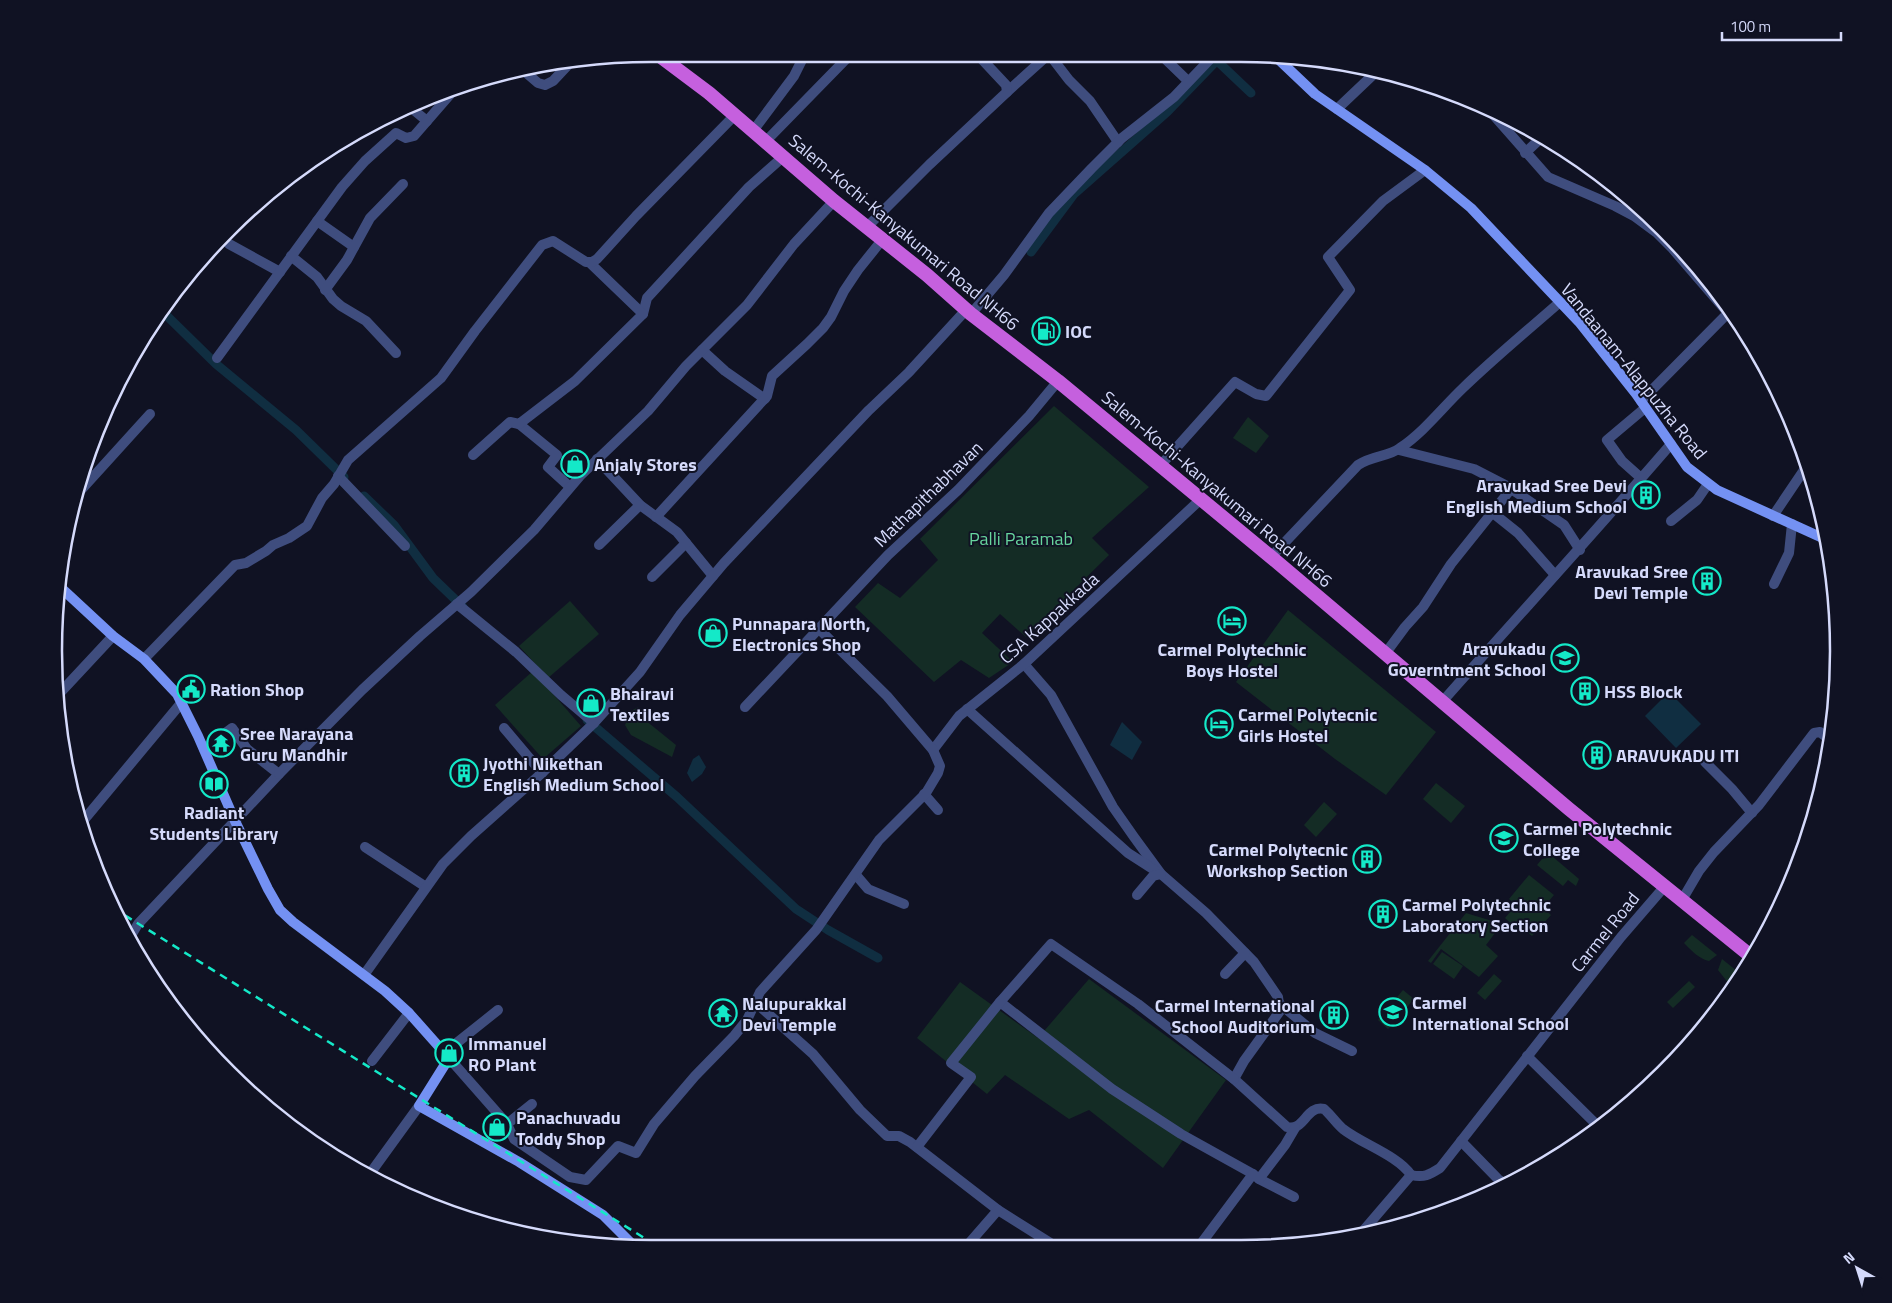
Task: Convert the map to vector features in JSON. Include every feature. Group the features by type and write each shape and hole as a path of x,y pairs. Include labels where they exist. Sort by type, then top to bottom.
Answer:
{"highway":[{"name":"Salem-Kochi-Kanyakumari Road NH66","path":"667,62 735,115 834,201 969,312 1058,381 1201,499 1569,809 1747,952"}],"main road":[{"name":"Vandaanam-Alappuzha Road","path":"1284,65 1315,94 1425,170 1471,208 1579,322 1643,404 1687,467 1717,490 1818,536"},
{"path":"66,593 113,636 144,659 182,702 235,821 280,910 293,922 385,991 409,1013 446,1056 419,1106 519,1162 603,1215 627,1239"}],"street":[{"path":"753,131 794,76 801,62"},
{"path":"765,142 843,62"},
{"path":"984,62 1006,85 1007,92"},
{"path":"867,227 958,137 1040,62"},
{"path":"1055,62 1090,102 1118,142"},
{"path":"1168,62 1188,81"},
{"path":"364,975 443,864 592,725 640,672 680,615 713,576 835,446 1004,275 1049,213 1118,142 1174,97 1207,62"},
{"path":"530,76 538,83 545,85 553,81 563,70"},
{"path":"1337,110 1370,78"},
{"path":"218,356 317,221 365,161 393,134 396,133 410,138 414,136 445,100"},
{"path":"416,112 427,121"},
{"path":"590,263 597,260 607,250 636,216 735,115"},
{"path":"1498,122 1548,178 1615,206 1642,221"},
{"path":"1525,152 1537,142"},
{"path":"519,424 574,381 643,314 647,298 749,187 783,157"},
{"path":"1160,466 1235,382 1256,394 1266,396 1350,290 1328,257 1383,201 1425,170"},
{"path":"325,290 354,247 370,218 403,184"},
{"path":"133,931 279,774 362,690 459,602 534,530 570,487 648,410 702,350 747,305 794,244 834,201"},
{"path":"317,221 354,247"},
{"path":"656,517 767,396 772,376 823,328 858,270 882,240"},
{"path":"144,659 235,565 246,563 307,526 322,498 348,460 441,378 542,245 553,241 579,259 590,263 643,314"},
{"path":"229,244 280,272"},
{"path":"292,256 317,277 325,290 341,306 366,322 396,353"},
{"path":"1271,557 1358,465 1367,460 1399,450 1422,430 1463,388 1560,302"},
{"path":"1641,478 1622,461 1607,440 1725,317"},
{"path":"702,350 725,371 764,399"},
{"name":"Mathapithabhavan","path":"745,707 888,555 958,490 1029,416 1058,381"},
{"path":"88,482 150,414"},
{"path":"473,454 510,422 519,424 557,455 548,467 570,487"},
{"path":"1442,702 1555,575 1580,550 1671,444"},
{"path":"1399,450 1474,469 1511,489 1564,525 1580,550"},
{"path":"597,460 640,505 677,532 713,576"},
{"path":"340,472 405,546"},
{"path":"1773,516 1802,474"},
{"path":"1671,521 1697,500 1708,484"},
{"path":"1385,654 1423,607 1451,564 1511,489"},
{"name":"CSA Kappakkada","path":"933,750 959,716 1024,664 1201,499"},
{"path":"599,545 640,505"},
{"path":"1493,513 1518,533 1555,575"},
{"path":"1774,584 1790,553 1792,524"},
{"path":"652,577 686,543"},
{"path":"459,602 516,652 592,725"},
{"path":"498,1010 446,1056 507,1124 514,1139 570,1177 586,1180 618,1146 636,1153 654,1124 747,1020 760,992 816,930 879,840 924,794 938,773 940,766 933,750 887,696 818,628"},
{"path":"64,689 113,636"},
{"path":"1024,664 1051,695 1113,807 1161,874"},
{"path":"87,817 182,702"},
{"path":"967,709 1128,853 1161,874 1206,913 1245,953 1272,987 1278,996 1280,1011 1234,1079"},
{"path":"204,749 232,728 246,749 279,774"},
{"path":"504,728 542,773"},
{"path":"1682,900 1699,871 1714,852 1752,813 1814,734 1820,732 1823,734"},
{"path":"1705,762 1732,789 1752,813"},
{"path":"924,794 938,810"},
{"path":"365,847 426,887"},
{"path":"1137,895 1153,876 1161,874"},
{"path":"856,875 868,889 904,904"},
{"name":"Carmel Road","path":"1411,1174 1422,1177 1440,1168 1621,937 1665,886"},
{"path":"917,1147 971,1077 951,1063 1000,1002 1051,944 1138,1004 1234,1079 1278,1120 1287,1127 1295,1128"},
{"path":"1226,974 1245,953"},
{"path":"755,1002 813,1054 860,1110 887,1136 899,1136 917,1147 998,1210 1046,1240"},
{"path":"1000,1002 1112,1089 1181,1134 1294,1197"},
{"path":"1280,1004 1315,1033 1352,1052"},
{"path":"372,1061 409,1013"},
{"path":"1527,1056 1595,1122"},
{"path":"507,1124 532,1104"},
{"path":"372,1170 419,1106"},
{"path":"1204,1240 1256,1176 1285,1145 1295,1128 1315,1109 1324,1110 1341,1128 1394,1160 1411,1174 1367,1226"},
{"path":"1461,1140 1500,1180"},
{"path":"972,1240 998,1210"}],"green space":[{"name":"Palli Paramab","path":"1054,406 1149,487 1092,538 1109,555 1026,637 1000,614 982,633 1013,662 989,678 961,660 934,682 855,607 878,583 900,598 938,560 920,539"},
{"path":"1248,417 1269,436 1256,453 1233,438"},
{"path":"570,601 599,634 548,678 519,646"},
{"path":"1288,610 1436,732 1386,795 1335,759 1236,682"},
{"path":"533,671 581,726 543,759 495,705"},
{"path":"638,707 645,720 676,745 672,757 631,735 625,725 631,711"},
{"path":"1436,783 1465,806 1451,823 1423,799"},
{"path":"1324,802 1337,814 1316,837 1304,825"},
{"path":"1553,857 1579,879 1576,886 1568,880 1563,886 1537,865 1542,859"},
{"path":"1529,875 1554,895 1543,908 1551,915 1532,936 1521,927 1518,930 1505,918 1516,905 1509,899"},
{"path":"1466,913 1502,924 1486,945 1498,956 1479,977 1441,949 1431,963 1428,961"},
{"path":"1692,935 1717,955 1709,961 1695,954 1684,943"},
{"path":"1442,952 1463,966 1454,979 1433,964"},
{"path":"1722,959 1736,970 1728,982 1718,970"},
{"path":"1494,974 1502,981 1485,1000 1477,993"},
{"path":"1089,979 1226,1080 1163,1168 1089,1110 1069,1119 1005,1075 987,1094 917,1038 960,982 1038,1038"},
{"path":"1689,981 1695,987 1673,1008 1667,1002"},
{"path":"1403,990 1414,999 1388,1029 1378,1020"}],"water":[{"path":"1669,692 1701,724 1676,748 1645,716"},
{"path":"1122,722 1142,742 1132,760 1110,745"},
{"path":"699,755 706,767 702,774 692,782 687,773 693,759"}],"waterway":[{"path":"1031,252 1074,194 1167,112 1215,62"},
{"path":"1218,62 1251,93"},
{"path":"167,316 216,364 296,430 344,477"},
{"path":"364,496 394,525 433,578 463,607"},
{"path":"587,720 677,797 796,909 828,930 878,958"}],"railway":[{"path":"125,915 647,1240"}],"place":[{"name":"IOC","path":"1046,331"},
{"name":"Anjaly Stores","path":"575,464"},
{"name":"Aravukad Sree Devi English Medium School","path":"1646,495"},
{"name":"Aravukad Sree Devi Temple","path":"1707,581"},
{"name":"Carmel Polytechnic Boys Hostel","path":"1232,621"},
{"name":"Punnapara North, Electronics Shop","path":"713,633"},
{"name":"Aravukadu Governtment School","path":"1565,658"},
{"name":"Ration Shop","path":"191,689"},
{"name":"HSS Block","path":"1585,691"},
{"name":"Bhairavi Textiles","path":"591,703"},
{"name":"Carmel Polytecnic Girls Hostel","path":"1219,724"},
{"name":"Sree Narayana Guru Mandhir","path":"221,743"},
{"name":"ARAVUKADU ITI","path":"1597,755"},
{"name":"Jyothi Nikethan English Medium School","path":"464,773"},
{"name":"Radiant Students Library","path":"214,784"},
{"name":"Carmel Polytechnic College","path":"1504,838"},
{"name":"Carmel Polytecnic Workshop Section","path":"1367,859"},
{"name":"Carmel Polytechnic Laboratory Section","path":"1383,914"},
{"name":"Carmel International School","path":"1393,1012"},
{"name":"Nalupurakkal Devi Temple","path":"723,1013"},
{"name":"Carmel International School Auditorium","path":"1334,1015"},
{"name":"Immanuel RO Plant","path":"449,1053"},
{"name":"Panachuvadu Toddy Shop","path":"497,1127"}]}
